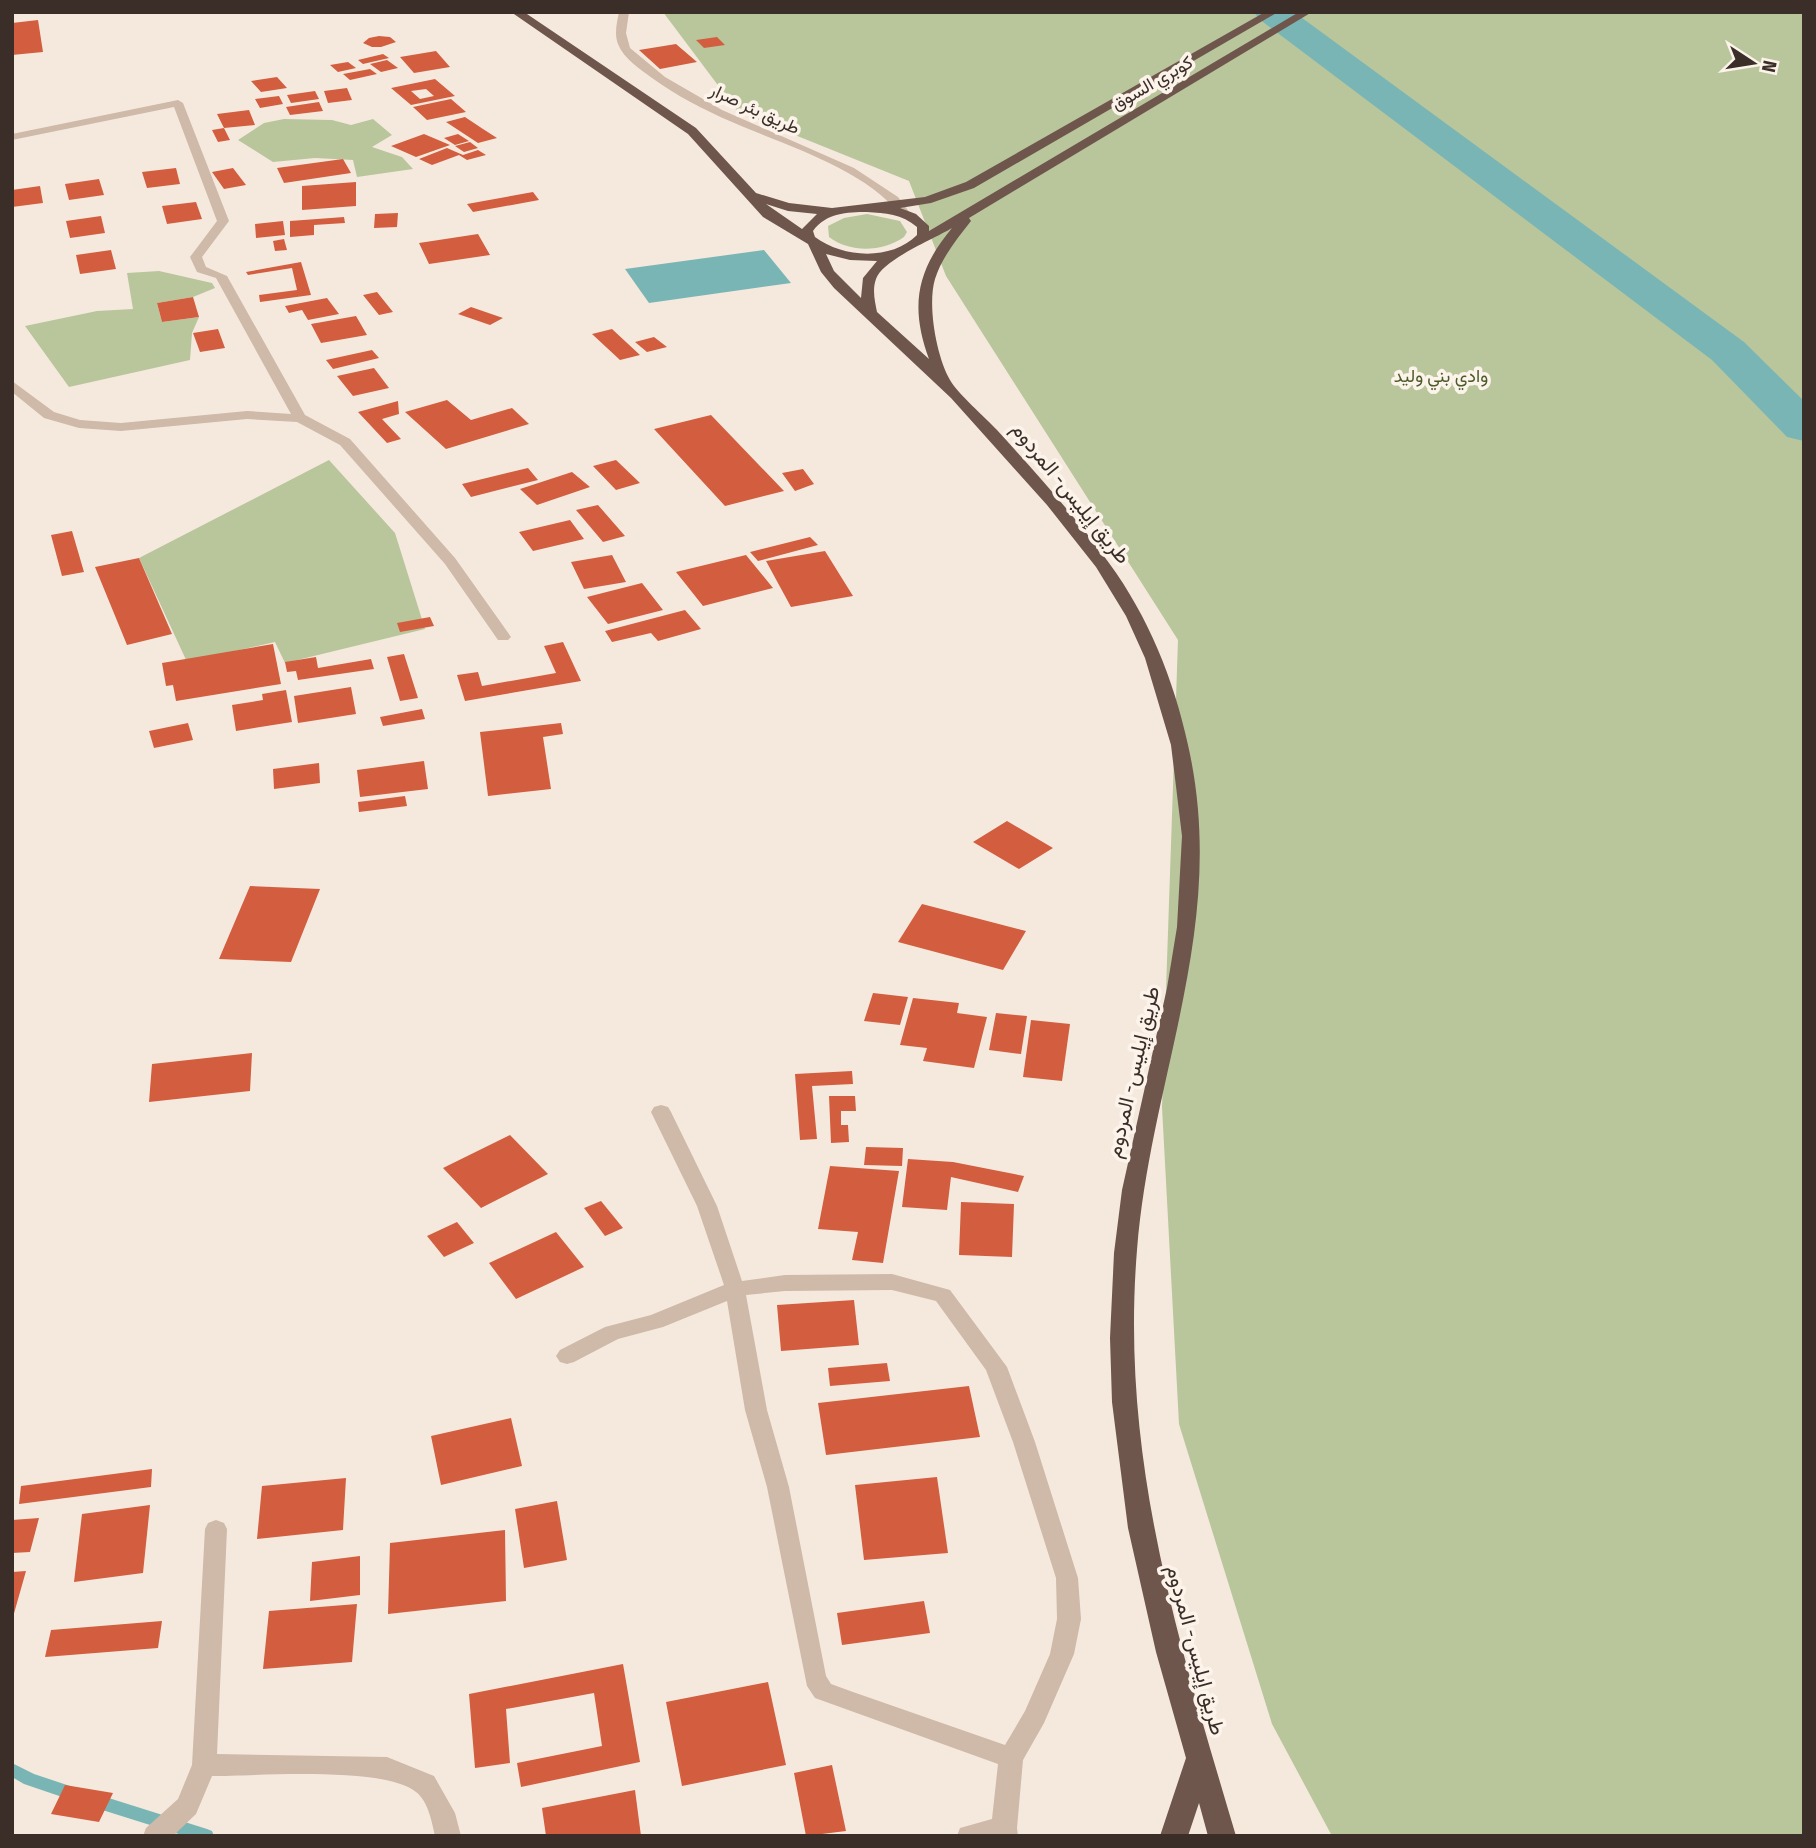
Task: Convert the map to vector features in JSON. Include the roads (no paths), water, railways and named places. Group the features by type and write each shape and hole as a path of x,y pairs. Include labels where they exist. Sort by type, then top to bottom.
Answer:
{"highway":[{"path":"516,12 692,131 779,223 825,251 859,257 896,253"},
{"name":"كوبري السوق","path":"903,209 950,193 986,176 1273,12"},
{"name":"كوبري السوق","path":"983,203 1307,12"},
{"path":"751,195 789,206 834,212 903,209 923,226 920,242"},
{"path":"870,312 866,288 874,269 896,253 920,242 983,203"},
{"path":"945,383 926,327 925,288 930,270 951,237 983,203"},
{"path":"811,242 807,232 811,224 834,212"},
{"name":"طريق إيليس- المردوم","path":"811,242 828,272 945,383 1080,535 1111,579 1138,625 1160,675 1176,729 1187,786 1191,846 1188,923 1174,1006 1136,1171 1125,1253 1121,1342 1127,1431 1140,1532 1222,1836"},
{"path":"1174,1836 1200,1757"}],"street":[{"name":"طريق بئر صرار","path":"624,12 622,42 629,54 672,87 754,129 861,176 903,209"},
{"path":"12,137 178,103 223,221 196,257 201,270 221,276 300,418"},
{"path":"12,385 48,415 79,424 121,427 247,415 300,418 345,442 450,561 503,637"},
{"path":"661,1112 707,1206 735,1289 756,1410 778,1487 815,1679 823,1690 846,1700 1012,1758"},
{"path":"567,1356 612,1333 656,1321 735,1289 785,1283 892,1282 943,1295 996,1367 1067,1578 1069,1619 1062,1654 1035,1716 1012,1758 1005,1832 969,1836"},
{"path":"155,1836 187,1806 204,1765 216,1529"},
{"path":"204,1765 336,1765 387,1768 425,1784 443,1813 448,1836"}],"water":[{"path":"764,250 791,283 649,303 625,269"}],"waterway":[{"name":"وادي بني وليد","path":"1271,12 1728,351 1804,427"},
{"path":"12,1769 29,1779 74,1794"},
{"path":"96,1801 207,1836"}]}
